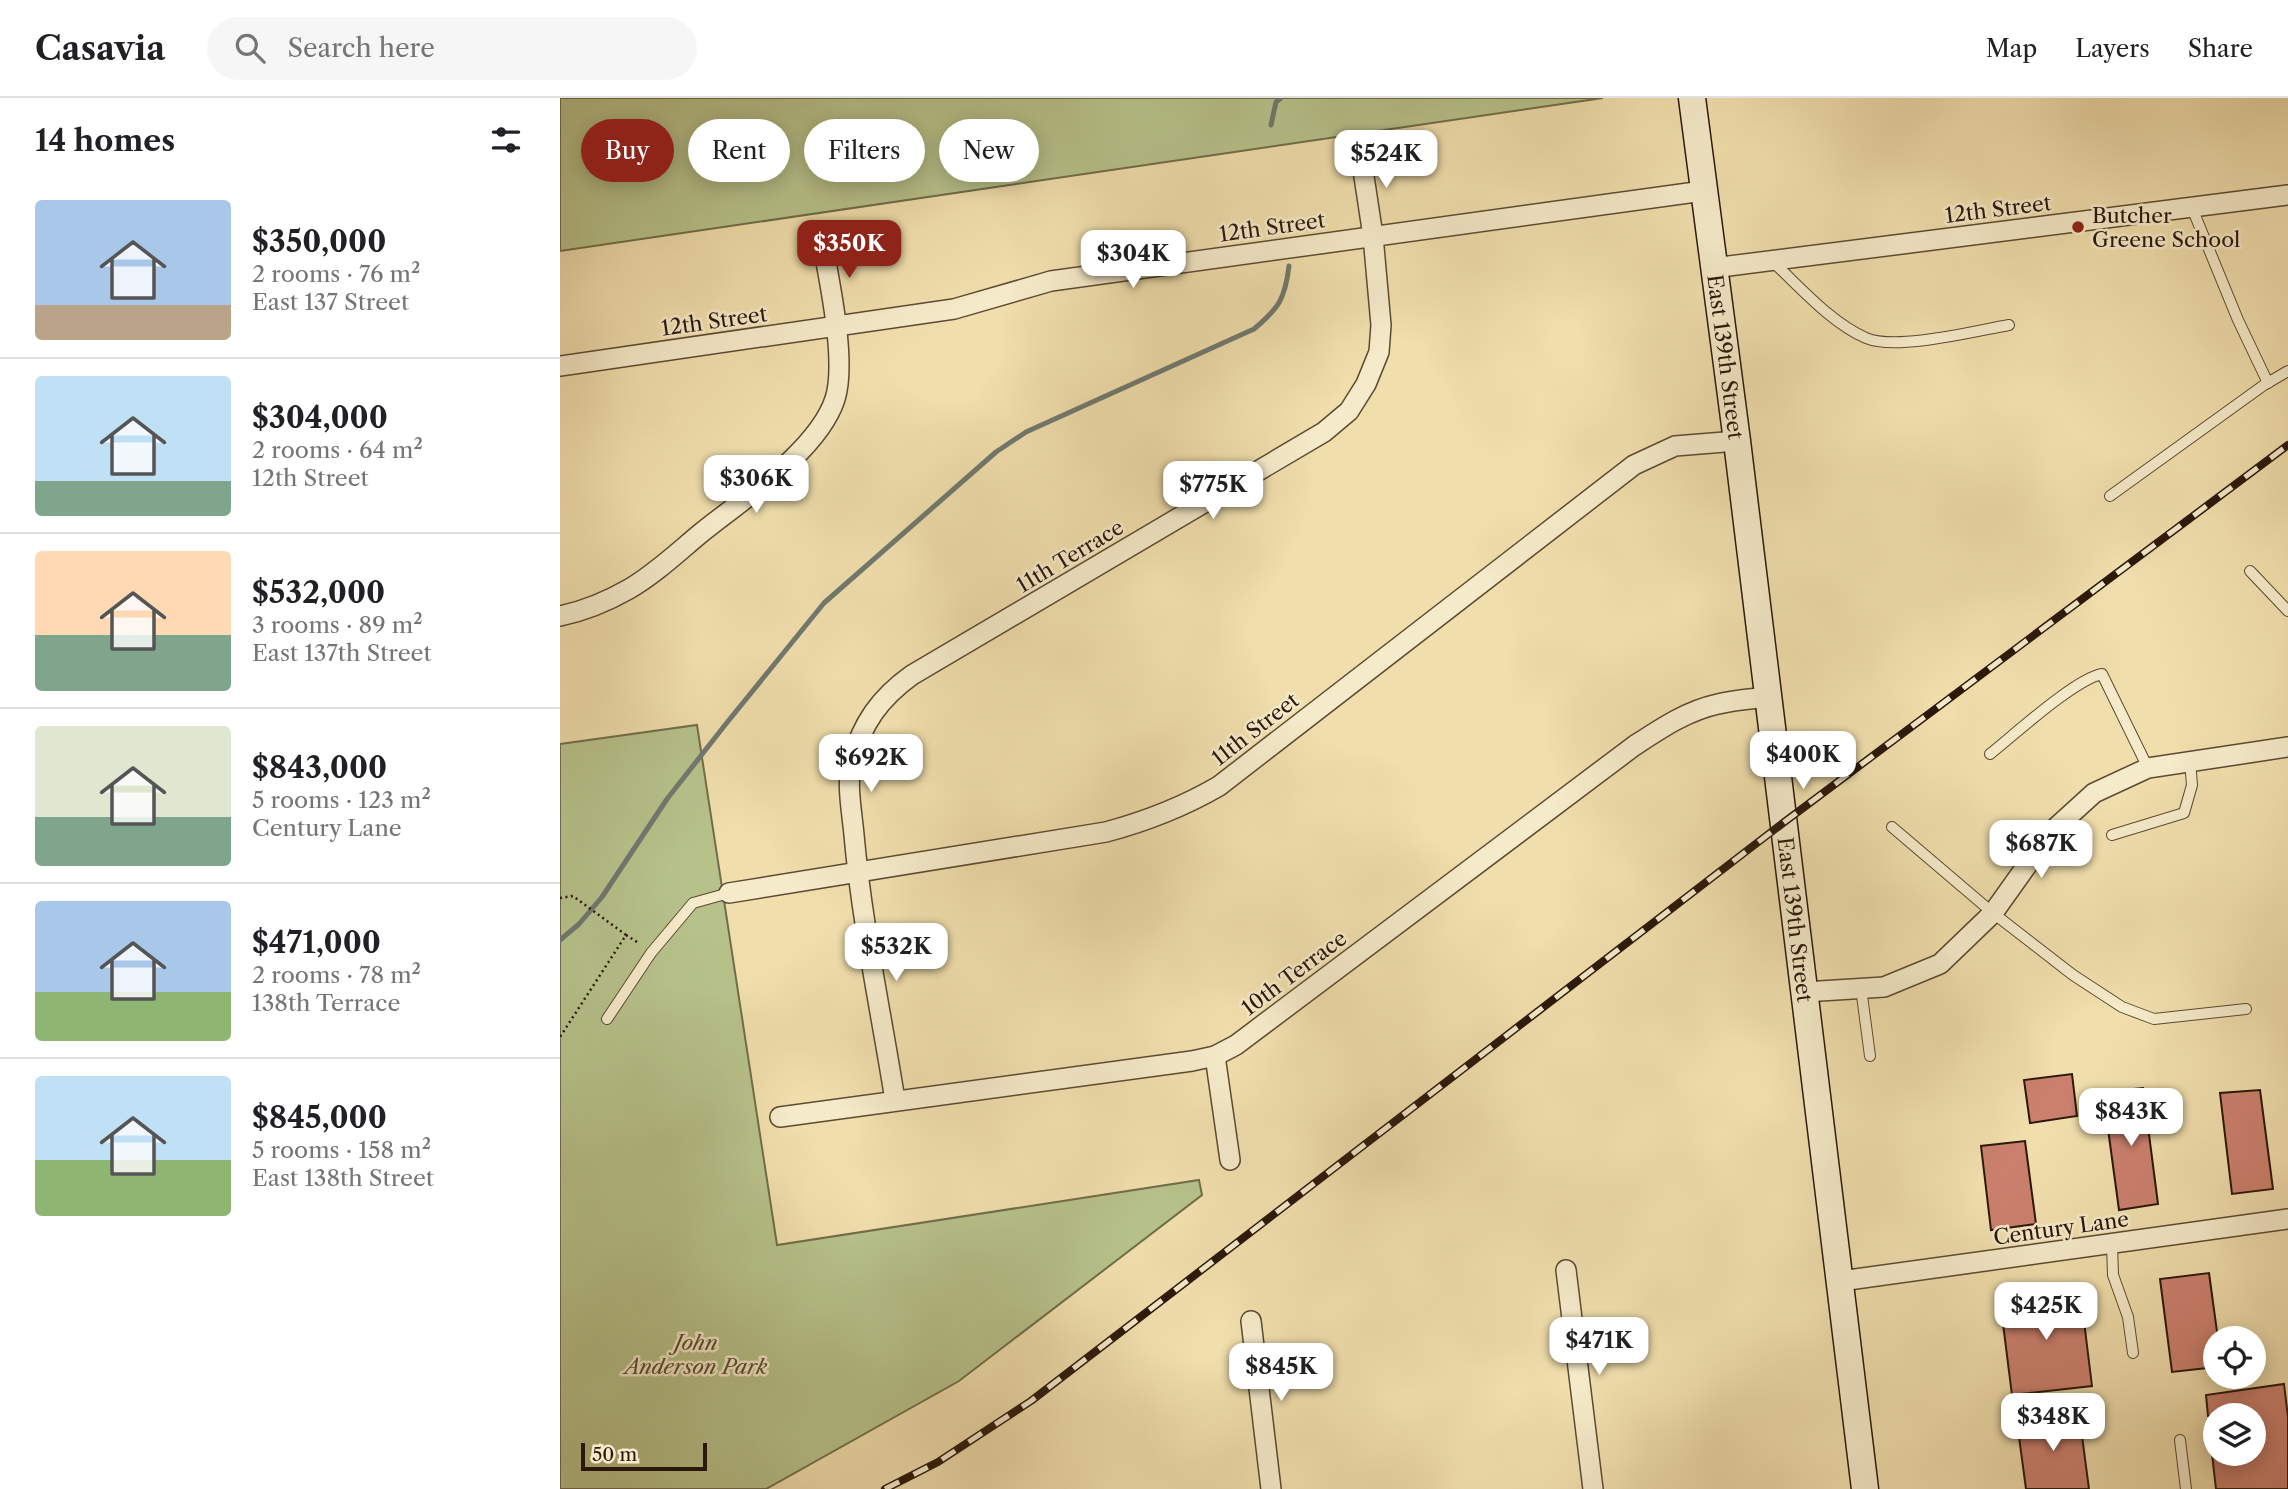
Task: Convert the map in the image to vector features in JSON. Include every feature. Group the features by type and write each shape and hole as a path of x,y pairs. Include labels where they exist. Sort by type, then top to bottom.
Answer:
{"street":[{"name":"East 139th Street","path":"1692,98 1737,441 1865,1489"},
{"name":"11th Terrace","path":"895,1100 858,873 850,788 851,762 867,720 891,690 912,676 1324,432 1349,411 1366,384 1379,352 1381,325 1373,236 1360,150"},
{"name":"12th Street","path":"560,366 954,309 1051,281 1703,191"},
{"name":"12th Street","path":"1713,268 2288,195"},
{"path":"560,616 593,607 645,579 793,459 822,427 835,398 839,372 836,326 822,240"},
{"name":"11th Street","path":"729,893 1107,832 1150,820 1192,802 1219,786 1634,466 1675,446 1737,441"},
{"name":"10th Terrace","path":"780,1117 1215,1056 1237,1045 1643,740 1695,711 1718,704 1767,696"},
{"path":"1804,992 1884,986 1940,964 1993,913 2050,833 2094,793 2148,768 2288,747"},
{"path":"1215,1056 1230,1160"},
{"name":"Century Lane","path":"1841,1281 2288,1219"},
{"path":"1566,1270 1592,1489"},
{"path":"1251,1321 1272,1489"}],"lane":[{"path":"2192,208 2238,320 2268,383"},
{"path":"1771,260 1833,317 1868,339 1901,343 2009,325"},
{"path":"2110,496 2288,371"},
{"path":"2250,571 2288,611"},
{"path":"1990,754 2070,691 2102,674 2148,768"},
{"path":"2112,835 2184,813 2192,785 2190,761"},
{"path":"1892,827 1993,913 2073,975 2122,1007 2154,1019 2246,1009"},
{"path":"607,1019 651,953 693,903 729,893"},
{"path":"1861,988 1870,1056"},
{"path":"2112,1244 2113,1275 2128,1317 2133,1353"},
{"path":"2180,1440 2186,1489"}],"path":[{"path":"560,898 573,896 637,942"},
{"path":"560,1037 626,935"}],"green space":[{"path":"560,98 1603,98 1039,181 1039,119 939,119 939,182 1030,182 560,251"},
{"name":"John Anderson Park","path":"697,725 777,1245 1199,1180 1202,1195 959,1381 766,1489 560,1489 560,744"}],"building":[{"path":"2072,1074 2077,1116 2030,1123 2024,1080"},
{"path":"2143,1088 2158,1204 2119,1210 2103,1092"},
{"path":"2260,1090 2273,1189 2232,1194 2220,1093"},
{"path":"2025,1141 2036,1224 1991,1230 1981,1146"},
{"path":"2209,1273 2216,1326 2203,1326 2203,1368 2172,1372 2160,1279"},
{"path":"2080,1289 2092,1386 2012,1395 2000,1300"},
{"path":"2284,1384 2288,1417 2288,1489 2216,1489 2213,1466 2266,1466 2266,1403 2207,1403 2206,1395 2266,1389 2266,1387"},
{"path":"2079,1413 2089,1489 2026,1489 2017,1422"}],"waterway":[{"path":"1271,125 1276,102 1281,98"},
{"path":"560,940 579,924 602,897 667,799 824,603 996,452 1026,432 1254,329 1269,315 1283,295 1289,266"}],"railway":[{"path":"885,1489 938,1462 1031,1401 1783,823 2288,445"}],"place":[{"name":"Butcher Greene School","path":"2078,227"}]}
